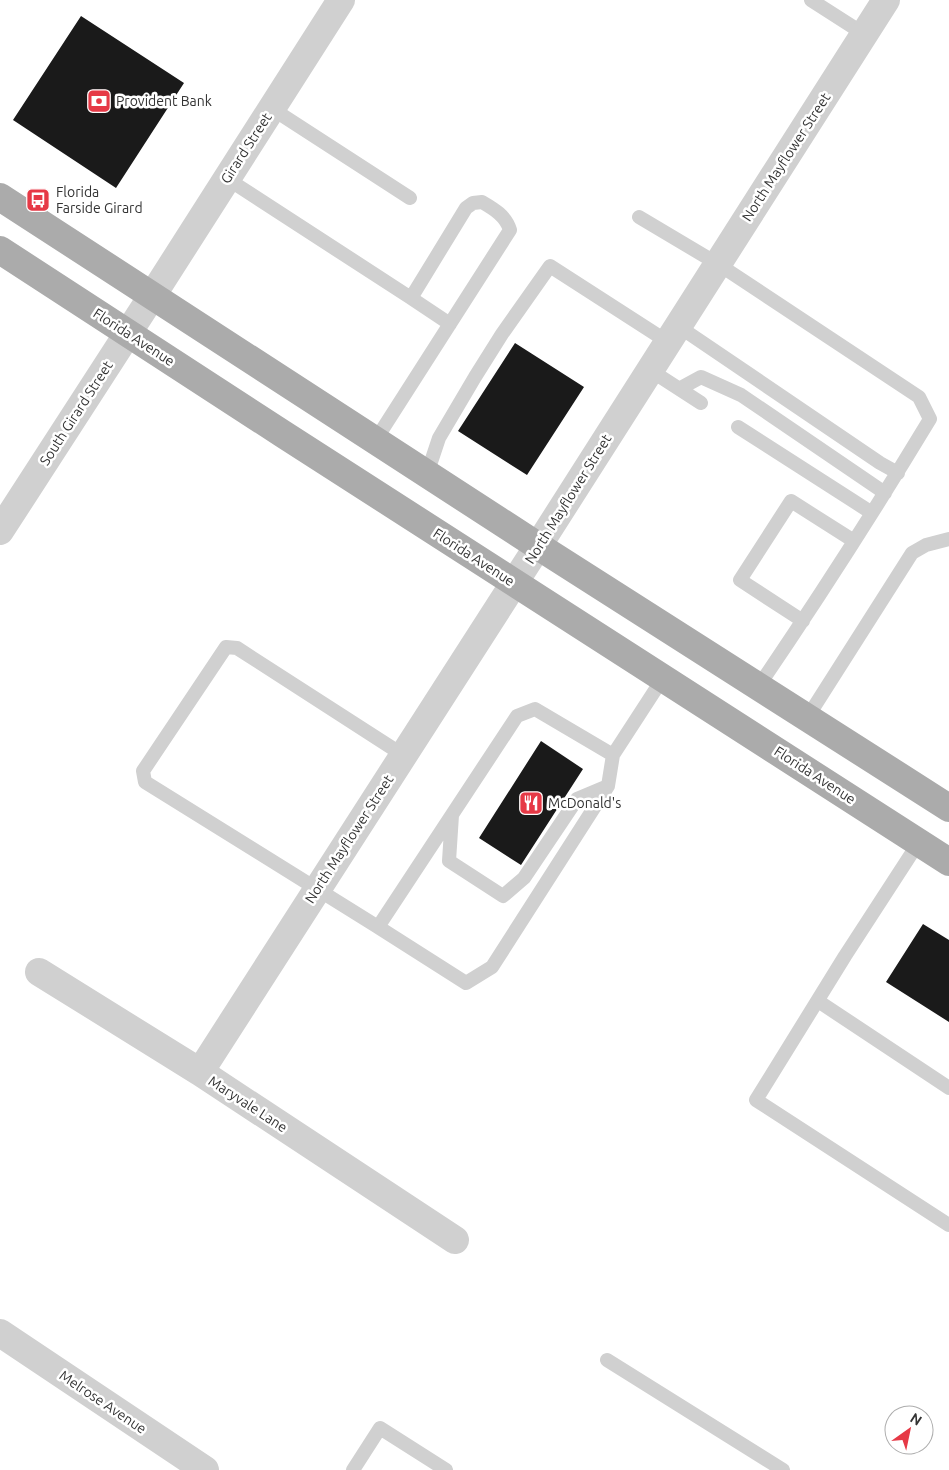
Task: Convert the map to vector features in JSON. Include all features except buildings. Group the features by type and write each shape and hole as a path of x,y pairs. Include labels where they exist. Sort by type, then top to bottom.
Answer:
{"main road":[{"path":"0,197 758,687 946,800"},
{"name":"Florida Avenue","path":"0,250 949,862"}],"street":[{"name":"North Mayflower Street","path":"200,1072 886,0"},
{"name":"Girard Street","path":"152,296 271,108 335,2"},
{"name":"South Girard Street","path":"0,531 152,296"},
{"name":"Maryvale Lane","path":"38,972 200,1072 455,1240"},
{"name":"Melrose Avenue","path":"0,1333 205,1470"}],"lane":[{"path":"810,0 864,34"},
{"path":"271,108 410,198"},
{"path":"226,178 450,324"},
{"path":"376,441 510,230 508,224 498,212 482,202 466,208 411,298"},
{"path":"639,217 718,264 919,397 930,419 803,621 758,687"},
{"path":"427,474 440,438 475,377 502,334 550,266 598,297 673,334 898,472"},
{"path":"650,370 700,403"},
{"path":"679,389 701,377 740,395 885,493"},
{"path":"738,427 872,513"},
{"path":"803,621 740,580 791,501 854,541"},
{"path":"807,718 912,553 926,545 949,539"},
{"path":"403,755 237,648 226,647 143,772 145,782 318,888 466,983 492,967 608,786 613,755 663,678"},
{"path":"378,927 517,716 535,709 613,755"},
{"path":"452,815 448,861 503,896 524,878 577,799 608,786"},
{"path":"919,842 756,1100 949,1225"},
{"path":"818,1001 949,1088"},
{"path":"607,1360 783,1470"},
{"path":"353,1470 380,1428 446,1470"}],"place":[{"name":"Provident Bank","path":"99,101"},
{"name":"Florida Farside Girard","path":"38,200"},
{"name":"McDonald's","path":"531,803"}]}
